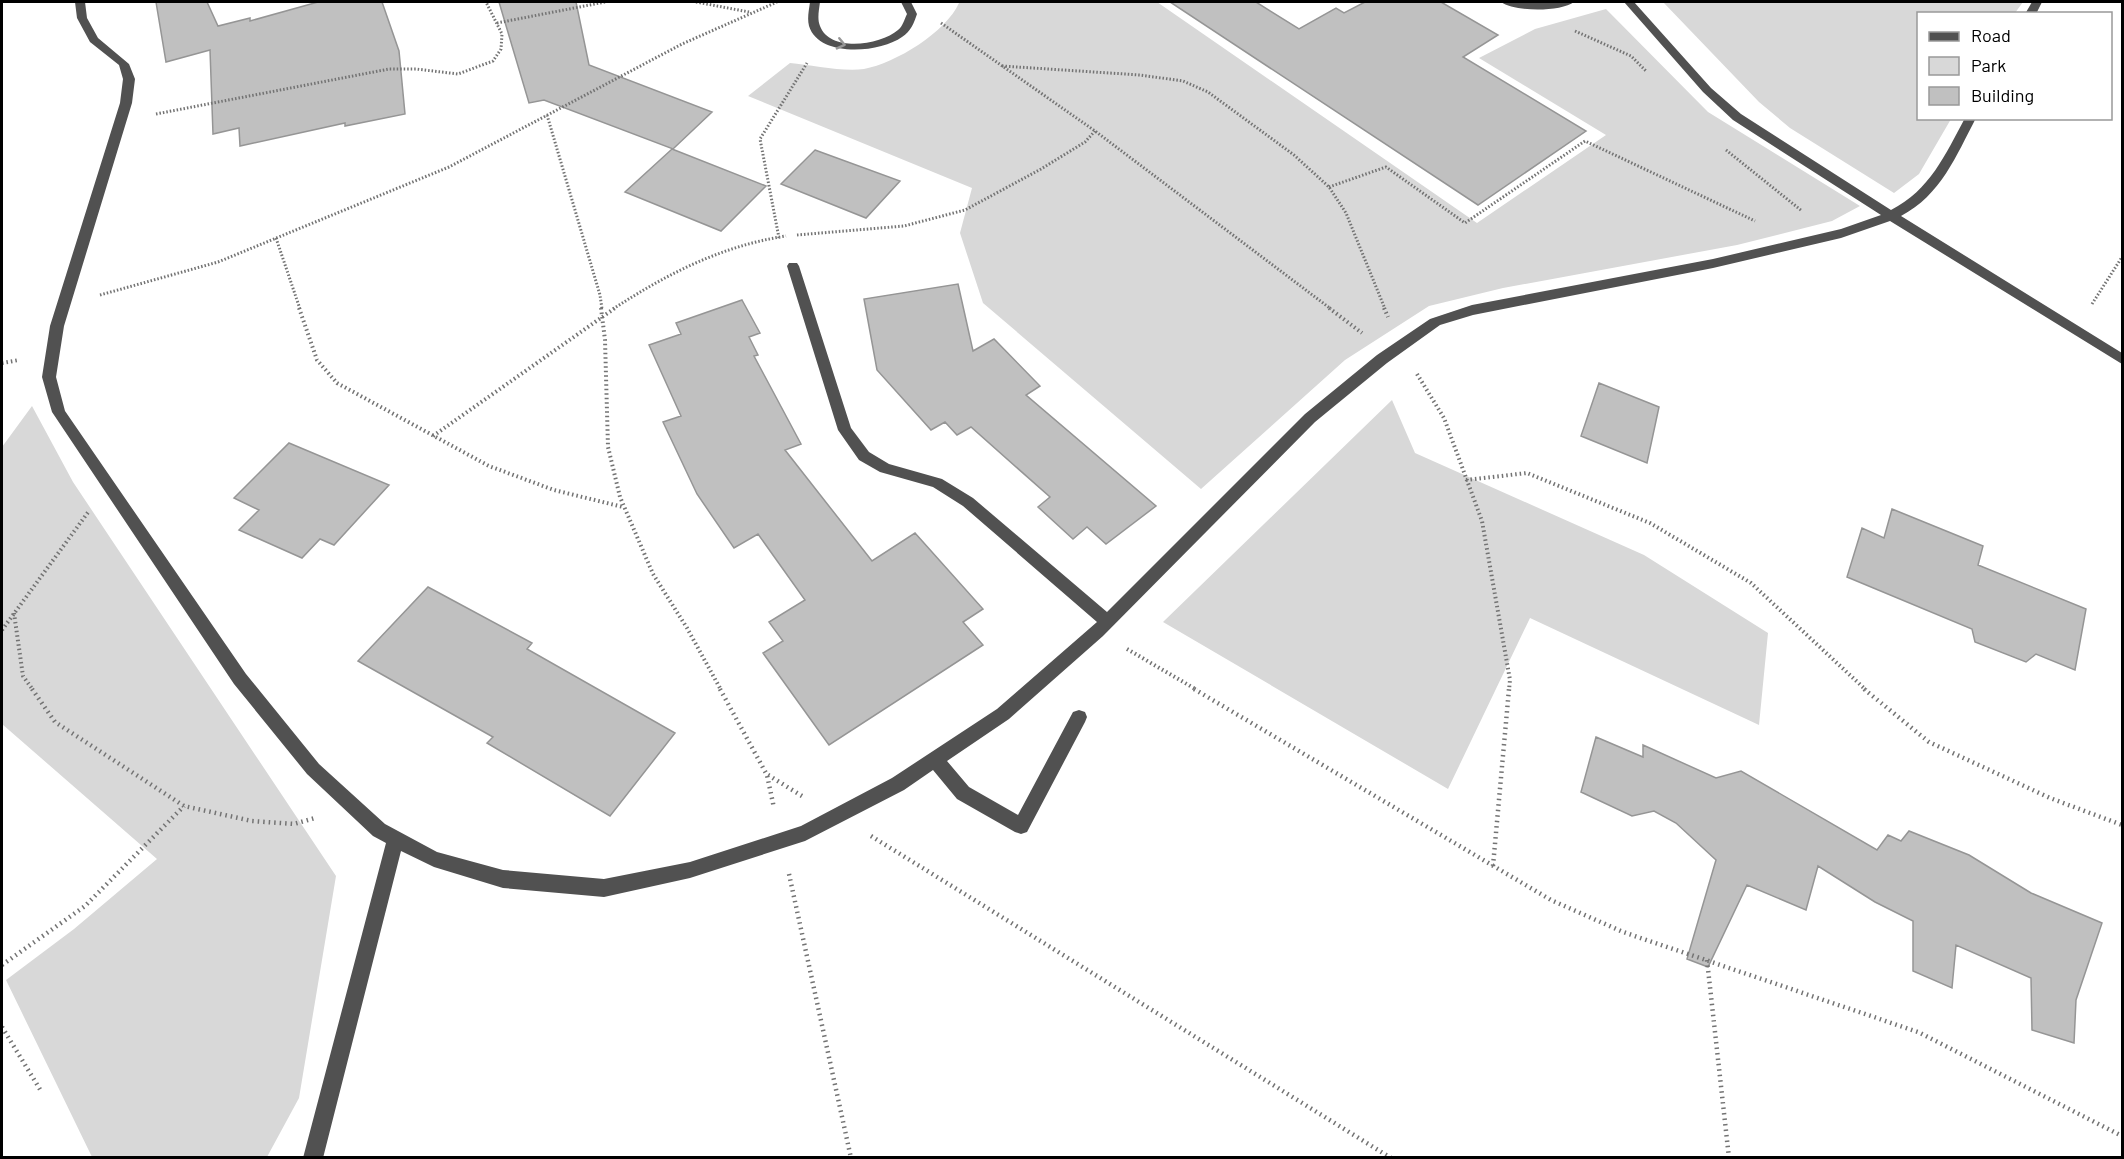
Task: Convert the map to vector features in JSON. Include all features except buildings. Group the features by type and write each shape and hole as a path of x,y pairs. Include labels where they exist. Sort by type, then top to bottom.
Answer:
{"street":[{"path":"80,2 82,18 94,40 124,64 129,79 120,121 57,326 49,377 59,412 240,679 313,769 379,830 434,859 503,879 604,888 690,870 805,833 898,784 1003,714 1102,626 1310,418 1395,350 1435,322 1472,310 1647,278 1802,243 1893,216 1918,200 1933,186 1970,120"},
{"path":"815,2 815,28 822,38 849,46 885,43 898,36 908,27 912,14 906,2"},
{"path":"1506,2 1528,6 1547,6 1569,2"},
{"path":"1629,2 1707,90 1737,117 2122,359"},
{"path":"793,266 845,430 864,456 885,468 937,483 969,502 1102,626"},
{"path":"935,759 963,794 1021,826 1079,717"},
{"path":"313,1158 396,839"}],"path":[{"path":"120,121 389,69 416,69 437,73 471,71 493,61 501,49 502,34 486,2"},
{"path":"497,23 605,2"},
{"path":"696,2 749,13"},
{"path":"64,305 218,262 449,167 681,44 777,2"},
{"path":"938,21 1095,131 1395,350"},
{"path":"1566,27 1631,56 1648,73"},
{"path":"793,266 778,237 760,139 822,38"},
{"path":"1002,66 1140,75 1183,81 1208,92 1294,155 1329,187 1346,213 1395,350 1444,418 1482,521 1510,680 1493,866"},
{"path":"547,115 600,295 608,447 624,508 653,574 687,628 767,774 851,1158"},
{"path":"433,436 602,316 681,269 723,251 778,237 916,222 964,210 998,193 1085,142 1095,131"},
{"path":"1329,187 1386,167 1466,223 1585,141 1802,243"},
{"path":"1723,148 1832,235"},
{"path":"276,238 317,360 337,383 489,466 554,490 624,508"},
{"path":"2075,329 2122,256"},
{"path":"1467,480 1527,473 1650,523 1751,583 1860,685 1929,742 2050,798 2122,825"},
{"path":"2,630 109,484"},
{"path":"14,613 23,676 55,722 184,806 252,821 294,824 355,807"},
{"path":"1102,626 1551,900 1623,932 1918,1032 2122,1136"},
{"path":"2,965 85,906 184,806"},
{"path":"837,816 1391,1158"},
{"path":"1707,960 1729,1158"},
{"path":"2,1027 41,1091"}],"green space":[{"path":"1157,2 1477,223 1606,135 1479,58 1535,29 1606,9 1708,112 1860,206 1832,221 1737,245 1503,288 1429,306 1345,360 1201,489 983,303 960,233 972,188 748,96 790,63 856,70 877,66 891,60 932,35 943,25 959,3"},
{"path":"1663,2 2023,2 2016,12 1917,12 1917,120 1950,120 1919,174 1894,193 1790,128 1759,102"},
{"path":"1392,400 1415,453 1644,555 1768,633 1759,725 1530,618 1448,789 1163,622"},
{"path":"32,406 73,482 336,876 299,1098 267,1157 92,1157 6,980 74,929 157,859 2,724 2,447"}]}
